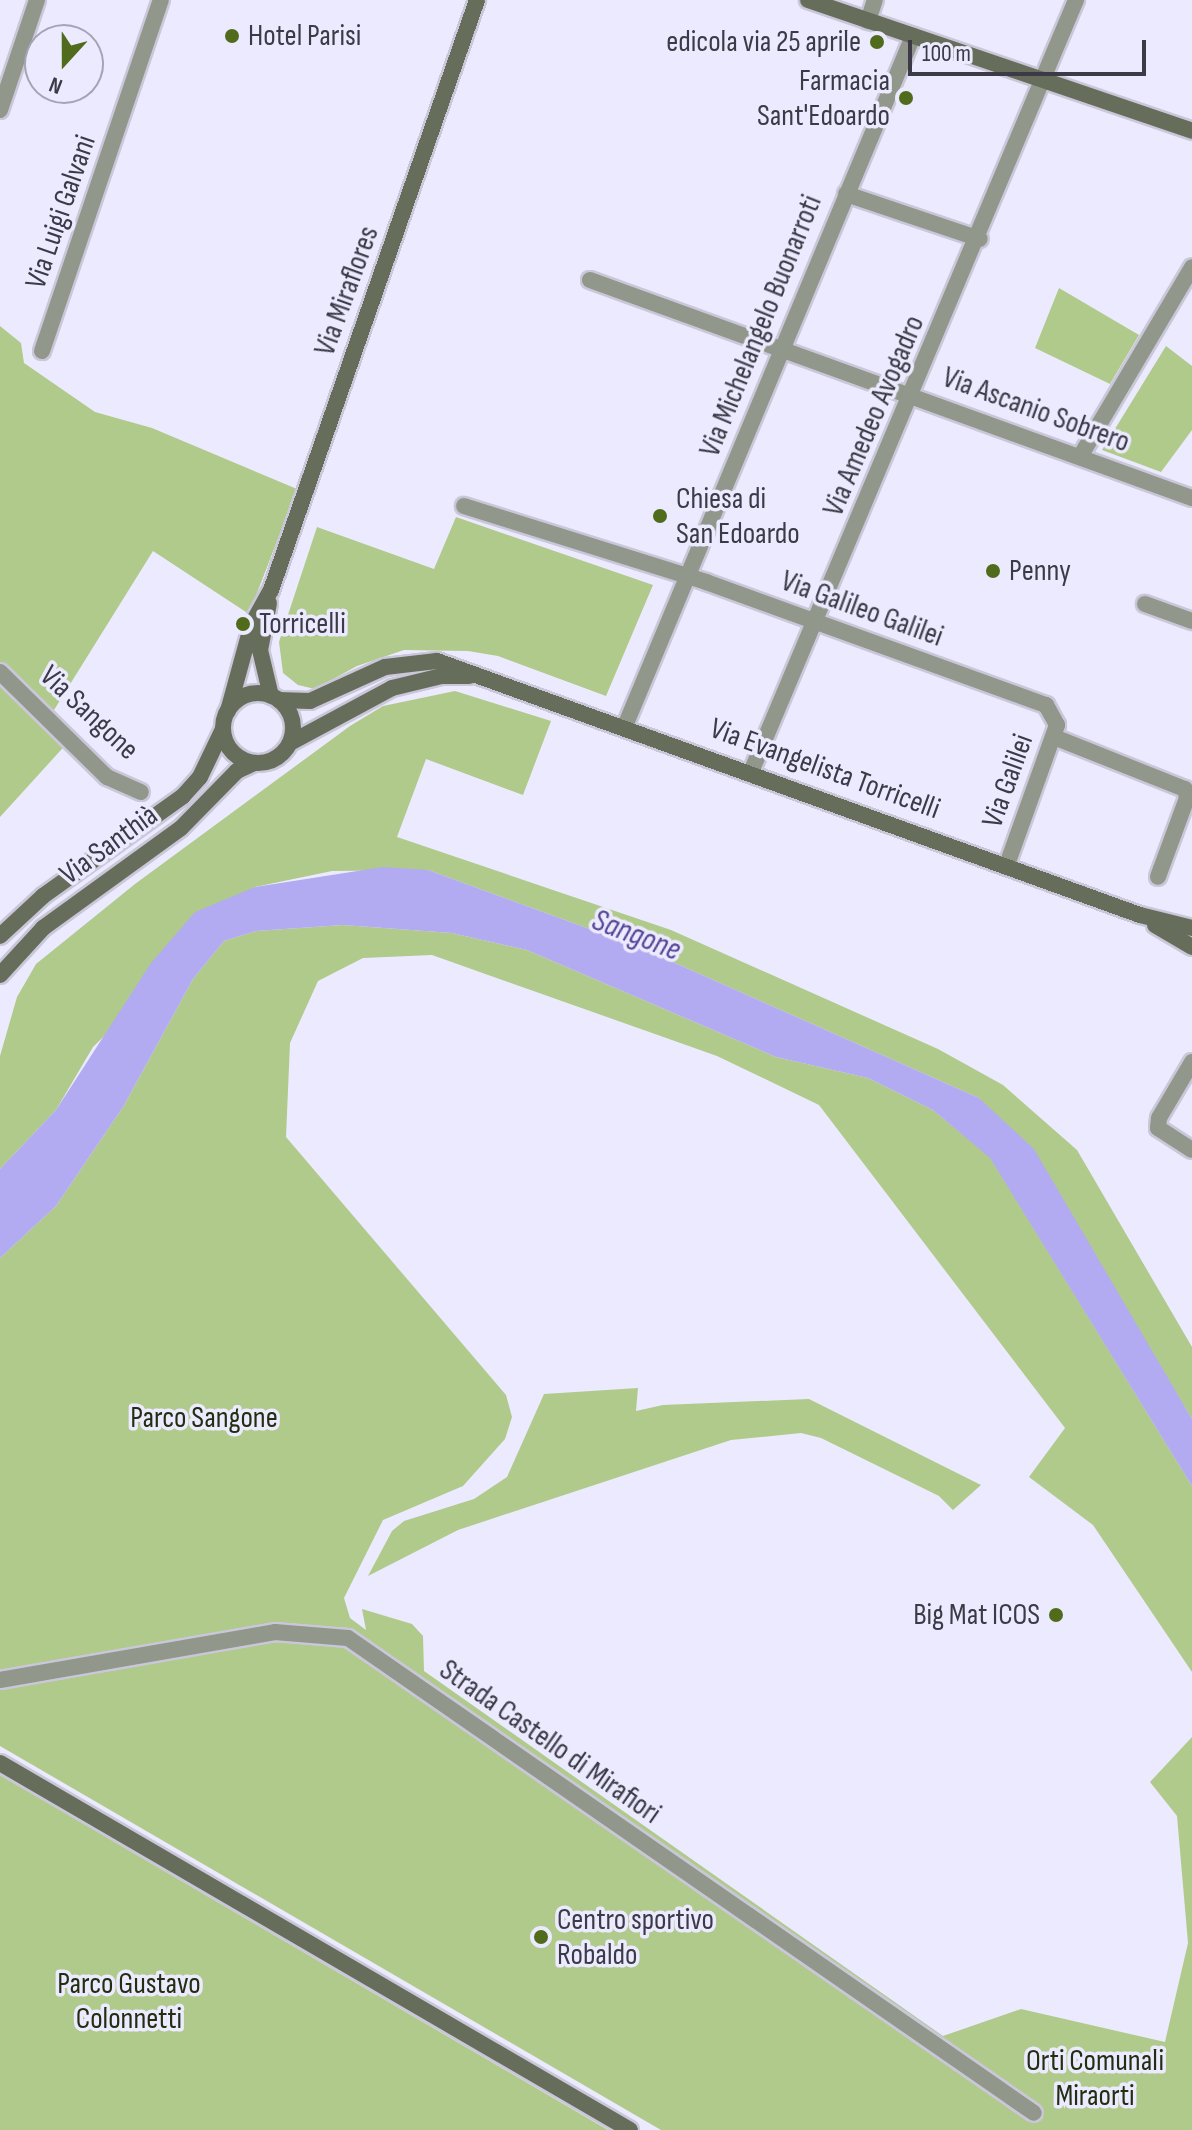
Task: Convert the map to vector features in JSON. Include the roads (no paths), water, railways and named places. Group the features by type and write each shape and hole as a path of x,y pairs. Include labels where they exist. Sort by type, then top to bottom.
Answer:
{"street":[{"path":"0,110 37,0"},
{"name":"Via Luigi Galvani","path":"42,351 161,0"},
{"path":"808,0 1190,126"},
{"path":"868,21 875,0"},
{"name":"Via Amedeo Avogadro","path":"751,772 980,239 1076,0"},
{"name":"Via Miraflores","path":"275,698 260,650 271,590 479,4"},
{"name":"Via Michelangelo Buonarroti","path":"625,726 913,36"},
{"path":"846,194 980,239"},
{"path":"1081,455 1192,267"},
{"name":"Via Ascanio Sobrero","path":"590,280 1081,455 1192,498"},
{"name":"Via Galileo Galilei","path":"464,506 687,575 1046,705 1054,715"},
{"name":"Via Miraflores","path":"228,711 252,624 271,590"},
{"path":"1145,604 1192,621"},
{"name":"Via Evangelista Torricelli","path":"275,698 310,701 385,667 424,662 490,676 1140,915 1192,928"},
{"name":"Via Sangone","path":"0,672 107,777 141,792"},
{"name":"Via Evangelista Torricelli","path":"290,743 392,688 442,676 490,676"},
{"path":"251,694 275,698 291,715 290,743 277,758 254,763 229,749 223,729 228,711 251,694"},
{"name":"Via Galilei","path":"1007,865 1054,737 1054,715"},
{"name":"Via Santhià","path":"0,936 43,896 183,796 200,777 223,729"},
{"path":"1054,737 1185,789 1187,798 1158,877"},
{"name":"Via Santhià","path":"0,975 43,928 181,828 237,771 254,763"},
{"name":"Via Evangelista Torricelli","path":"1140,915 1192,947"},
{"path":"1192,1062 1159,1118 1158,1128 1192,1150"},
{"name":"Strada Castello di Mirafiori","path":"0,1680 275,1632 348,1638 1034,2113"},
{"path":"3,1767 630,2130"}],"place":[{"name":"Hotel Parisi","path":"232,36"},
{"name":"edicola via 25 aprile","path":"877,42"},
{"name":"Farmacia Sant'Edoardo","path":"906,98"},
{"name":"Chiesa di San Edoardo","path":"660,516"},
{"name":"Penny","path":"993,571"},
{"name":"Torricelli","path":"243,624"},
{"name":"Big Mat ICOS","path":"1056,1615"},
{"name":"Centro sportivo Robaldo","path":"541,1937"}],"water label":[{"name":"Sangone","path":"636,936"}],"park label":[{"name":"Parco Sangone","path":"204,1418"},
{"name":"Parco Gustavo Colonnetti","path":"129,2001"},
{"name":"Orti Comunali Miraorti","path":"1095,2078"}]}
